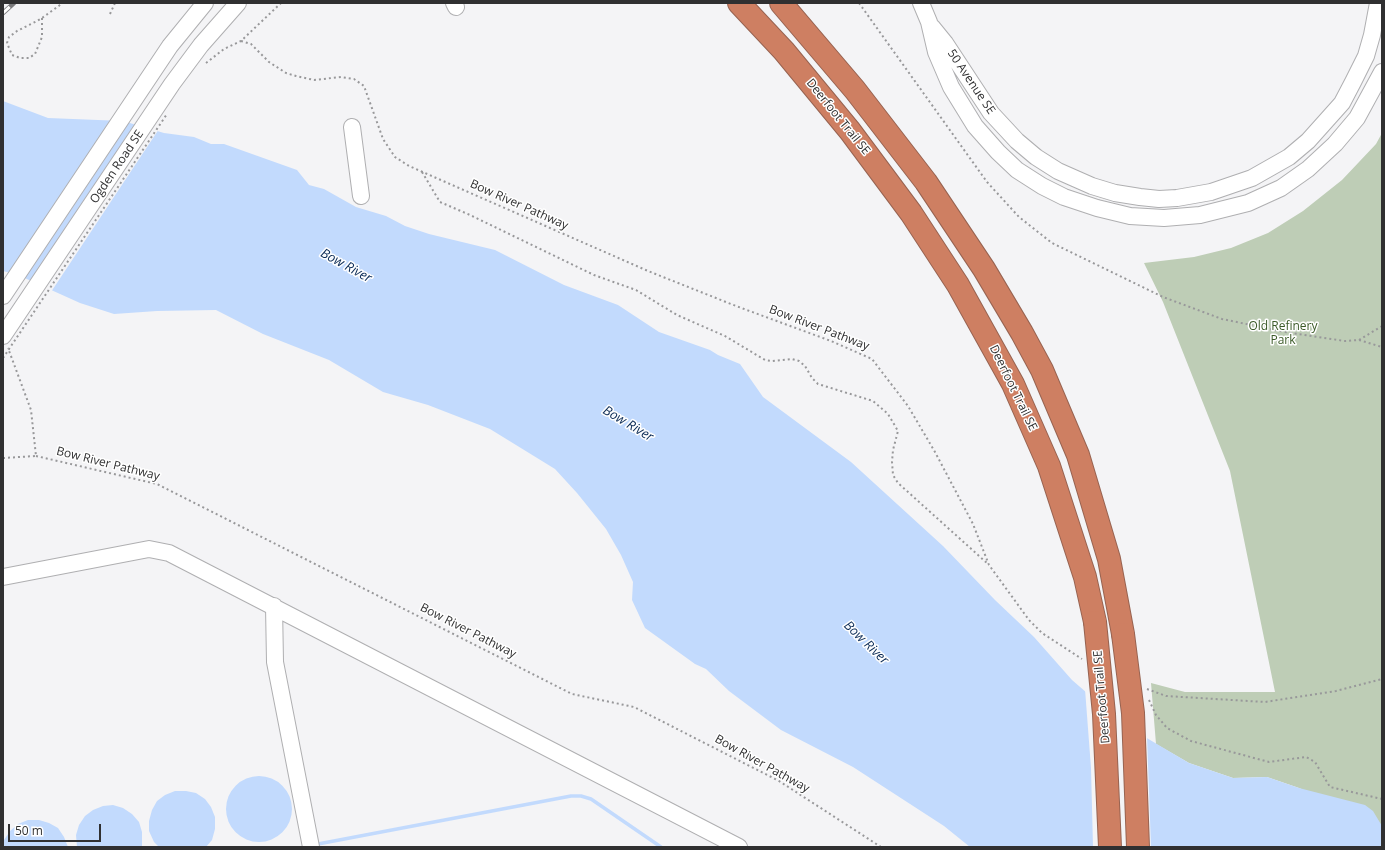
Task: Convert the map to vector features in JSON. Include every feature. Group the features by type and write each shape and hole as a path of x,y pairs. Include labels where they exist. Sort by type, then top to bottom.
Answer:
{"highway":[{"name":"Deerfoot Trail SE","path":"739,3 784,51 877,166 911,213 966,298 1013,384 1049,466 1085,578 1095,622 1104,714 1110,847"},
{"path":"781,3 850,84 926,182 984,269 1042,370 1078,455 1109,559 1123,634 1133,713 1138,847"}],"street":[{"name":"Ogden Road SE","path":"3,296 170,46 205,3"},
{"name":"Ogden Road SE","path":"5,341 161,112 172,84 201,45 238,3"},
{"name":"50 Avenue SE","path":"921,3 929,22 936,52 951,87 975,126 1018,170 1042,186 1064,197 1097,208 1146,218 1181,217 1218,212 1264,196 1295,179 1323,157 1357,118 1382,72"},
{"path":"1371,3 1372,35"},
{"name":"50 Avenue SE","path":"929,22 945,43 990,113 1017,141 1036,157 1058,171 1092,186 1115,193 1159,199 1192,195 1232,185 1252,178 1288,157 1313,137 1342,103 1366,56 1372,35 1378,3"},
{"path":"352,127 361,196"},
{"path":"3,577 149,549 159,549 170,553 739,847"},
{"path":"274,606 275,662 311,847"}],"path":[{"path":"42,18 42,37 35,54 29,58 20,58 12,55 7,43 9,37 17,30 42,18 63,3"},
{"path":"110,14 115,3"},
{"path":"203,66 224,49 241,41 281,3"},
{"name":"Bow River Pathway","path":"241,41 251,44 275,66 296,76 314,80 341,77 354,79 364,86 383,139 395,157 422,171 648,271 736,306 831,341 872,359 908,406 935,452 973,524 989,565 1029,620 1042,633 1085,661"},
{"path":"3,358 161,112 171,107"},
{"path":"422,171 440,202 484,221 594,275 636,290 677,315 725,336 765,360 772,361 792,359 798,361 805,366 812,378 818,384 873,401 888,414 898,431 893,450 892,462 893,475 898,483 989,565"},
{"path":"1163,297 1222,319 1285,332 1345,341 1359,340 1382,347"},
{"path":"1359,340 1382,326"},
{"path":"5,341 22,380 31,410 36,456"},
{"name":"Bow River Pathway","path":"3,458 36,456 157,484 572,694 634,707 641,710 779,781 881,847"},
{"path":"1382,679 1336,691 1265,702 1166,696 1143,688 1156,715 1167,728 1191,741 1268,762 1306,757 1315,762 1330,787 1382,799"}],"green space":[{"name":"Old Refinery Park","path":"1382,133 1382,826 1299,788 1267,777 1233,778 1189,763 1156,744 1151,683 1185,692 1275,692 1230,471 1163,302 1144,263 1194,257 1231,248 1268,233 1303,211 1342,180 1376,144"}],"water":[{"name":"Bow River","path":"3,101 48,118 123,121 164,133 194,137 211,144 224,144 297,170 309,185 324,189 356,207 386,216 405,226 429,234 495,250 564,285 618,305 659,332 710,350 740,364 763,397 851,462 943,546 995,600 1034,637 1072,680 1123,724 1189,763 1233,778 1267,777 1299,788 1365,805 1373,811 1382,826 1382,847 970,847 944,826 853,767 781,730 729,691 706,669 695,664 645,628 632,600 633,582 621,555 606,529 577,493 555,469 490,429 428,405 383,392 329,360 263,334 216,310 157,311 114,314 80,303 18,275 3,271"},
{"path":"259,776 272,779 282,786 289,796 292,809 289,822 282,832 272,839 259,842 246,839 236,832 229,822 226,809 229,796 236,786 246,779"},
{"path":"175,791 196,793 205,799 211,807 215,817 215,829 212,840 206,847 159,847 154,842 149,831 149,821 152,810 157,801 165,795"},
{"path":"113,805 123,808 132,814 139,822 142,832 142,847 77,847 76,835 79,825 85,816 93,810 103,806"},
{"path":"28,820 39,820 58,828 68,847 3,847 4,840 10,831 18,824"}],"pier":[{"path":"136,123 159,129 51,292 29,282"},
{"path":"1085,689 1112,713 1118,847 1093,847 1091,768"},
{"path":"1115,715 1124,723 1147,736 1151,847 1121,847"}],"waterway":[{"path":"318,844 571,796 581,796 591,799 661,847"}],"railway":[{"path":"3,13 14,3"}]}
